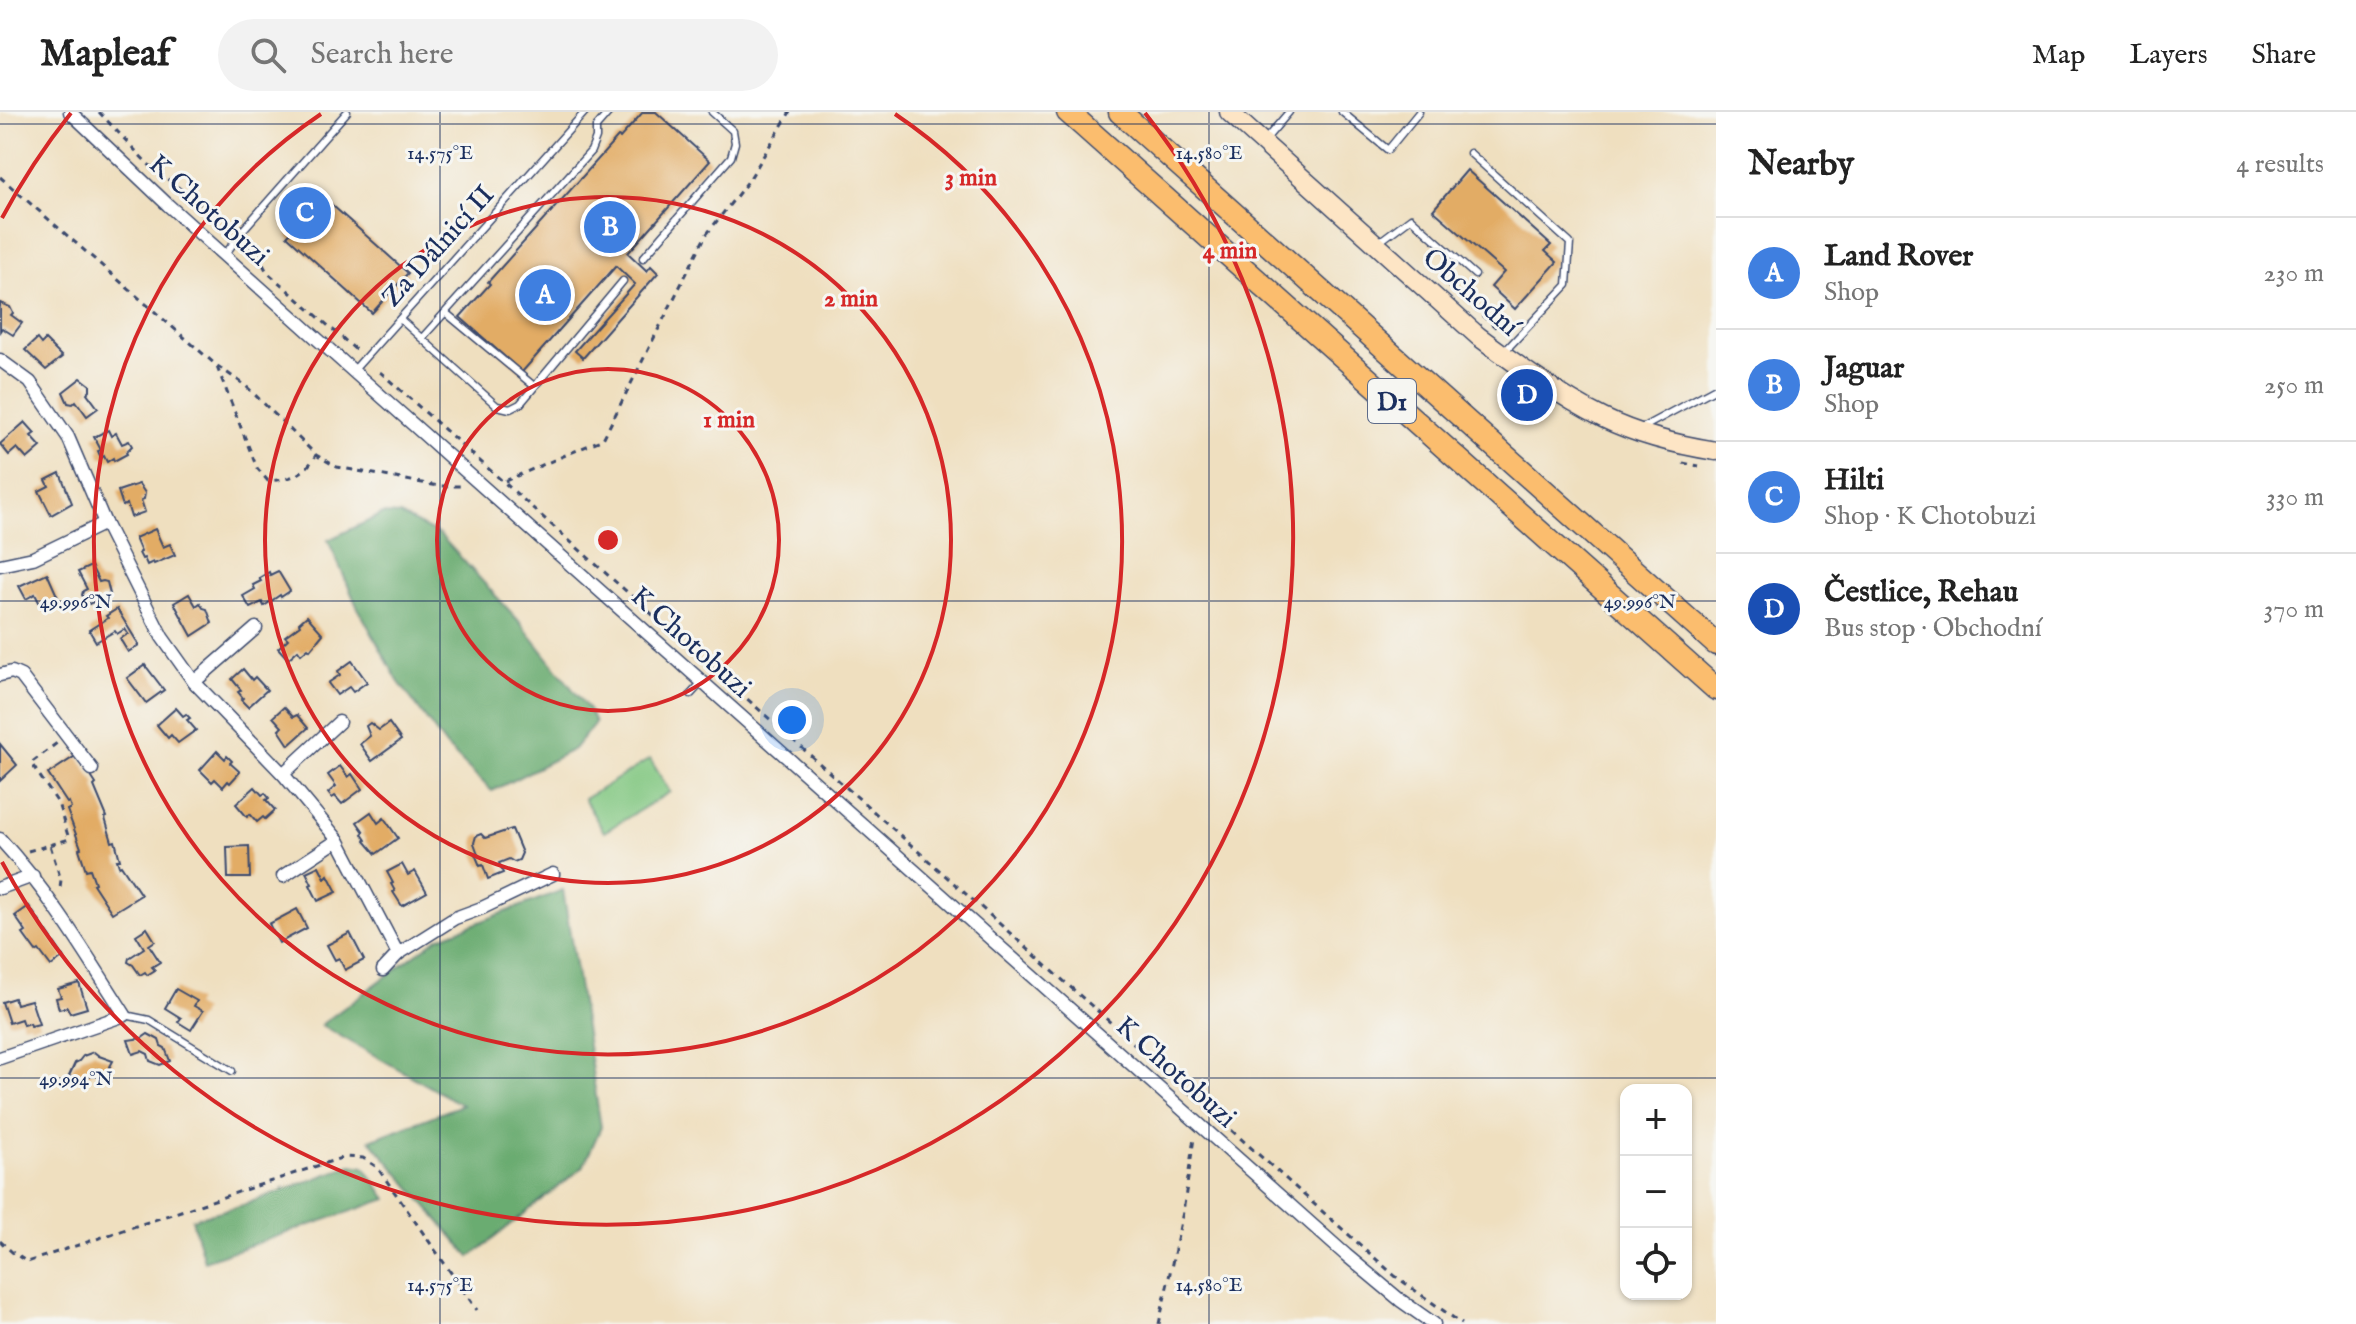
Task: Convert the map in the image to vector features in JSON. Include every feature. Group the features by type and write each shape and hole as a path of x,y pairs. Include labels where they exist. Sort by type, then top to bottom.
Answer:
{"highway":[{"name":"D1","path":"1068,112 1716,689"},
{"name":"D1","path":"1120,112 1716,644"}],"street":[{"name":"Obchodní","path":"1229,112 1478,336 1508,348 1604,418 1687,446 1716,451"},
{"name":"K Chotobuzi","path":"72,113 168,205 353,371 1346,1255 1434,1324"},
{"path":"0,360 30,382 68,437 105,523 162,637 194,682 283,774 338,840 398,954"},
{"path":"0,565 33,558 105,523"},
{"path":"194,682 256,628"},
{"path":"0,675 12,672 21,676 92,769"},
{"path":"283,774 339,722"},
{"path":"0,839 33,876 125,1015 0,1058"},
{"path":"283,876 338,840"},
{"path":"383,970 398,954 455,918 553,874"},
{"path":"0,888 33,876"}],"lane":[{"path":"225,255 242,231 347,112"},
{"name":"Za Dálnicí II","path":"353,371 585,112"},
{"path":"422,338 591,151 596,127 609,112"},
{"path":"643,258 731,157 735,143 733,131 712,112"},
{"path":"1263,143 1289,112"},
{"path":"1342,112 1388,150 1419,112"},
{"path":"1470,153 1570,243 1567,285 1508,348"},
{"path":"1377,245 1411,218 1475,275"},
{"path":"400,319 497,406 510,409 520,404 623,281"},
{"path":"446,313 534,386"},
{"path":"1637,431 1716,388"},
{"path":"691,694 702,682"},
{"path":"125,1015 149,1020 232,1071"}],"path":[{"path":"99,112 148,164 233,230"},
{"path":"504,481 603,439 706,235 749,180 790,112"},
{"path":"0,177 216,365 245,385 316,455 337,467 438,486 459,487 475,480"},
{"path":"249,245 267,272 356,350"},
{"path":"1444,282 1508,348"},
{"path":"216,365 257,468 268,481 287,479 308,469 316,455"},
{"path":"380,372 1395,1276 1462,1324"},
{"path":"21,862 26,860 21,853 69,839 58,803 31,763 67,736"},
{"path":"42,889 46,885 53,892 60,887 61,880 50,845"},
{"path":"1159,1324 1186,1197 1192,1141 1214,1114"},
{"path":"0,1241 27,1262 344,1157 363,1158 377,1167 477,1310"}],"green space":[{"path":"383,514 400,515 440,535 518,620 589,710 595,723 574,749 492,791 447,747 398,681 357,606 328,540"},
{"path":"650,759 670,792 604,832 584,799"},
{"path":"563,890 601,1127 583,1167 470,1257 370,1140 462,1105 321,1025 438,938"},
{"path":"352,1165 364,1167 387,1199 204,1261 192,1219 243,1205"}],"building":[{"path":"643,112 656,112 710,161 628,253 647,271 651,266 658,273 583,358 575,351 635,284 616,266 522,372 460,317 490,284 488,282"},
{"path":"1467,170 1551,245 1545,251 1557,262 1515,309 1491,287 1504,272 1433,210"},
{"path":"323,197 408,273 372,313 287,236"},
{"path":"0,303 10,307 11,315 22,323 13,335 2,328 0,331"},
{"path":"37,339 41,344 45,340 62,357 46,370 25,350"},
{"path":"81,378 90,385 87,393 98,408 87,416 76,401 68,403 63,392"},
{"path":"25,422 35,433 31,436 41,447 27,459 17,448 9,455 0,444"},
{"path":"108,430 111,436 116,433 122,444 129,441 132,446 127,454 107,462 104,456 101,458 98,451 101,450 94,437"},
{"path":"60,473 72,503 51,515 39,491 49,486 46,480"},
{"path":"139,484 145,493 141,500 145,512 131,517 118,491"},
{"path":"155,529 163,547 170,544 175,555 147,565 139,553 135,538"},
{"path":"91,566 99,582 107,582 110,594 89,604 82,595 87,589 78,572"},
{"path":"278,571 290,591 264,606 262,602 250,608 243,596 255,589 253,585 261,581 259,578"},
{"path":"47,573 59,600 50,607 42,608 35,594 26,599 19,586"},
{"path":"189,594 196,606 200,603 207,609 212,623 192,636 174,603"},
{"path":"117,609 139,645 128,652 120,639 128,634 125,629 96,642 89,630"},
{"path":"307,616 323,634 310,650 308,648 301,654 298,650 288,659 278,648 288,639 285,636"},
{"path":"352,661 367,682 353,692 349,687 337,695 328,683"},
{"path":"145,665 164,690 146,703 127,678"},
{"path":"243,669 267,690 248,707 241,700 243,698 238,692 241,690 232,679"},
{"path":"284,707 293,717 297,715 308,728 289,745 279,730 282,727 273,717"},
{"path":"176,708 183,716 186,714 190,718 187,720 196,730 178,743 171,735 168,738 157,725"},
{"path":"370,723 379,730 389,723 401,740 372,761 360,744 370,736 366,726"},
{"path":"0,744 17,765 0,781"},
{"path":"217,751 225,759 227,756 240,772 223,787 215,779 212,782 200,770"},
{"path":"77,755 96,784 94,786 107,817 112,842 115,841 119,866 141,895 112,913 93,884 90,869 86,870 67,810 71,808 69,802 48,774"},
{"path":"340,766 348,777 352,774 362,789 342,804 328,793 336,786 328,775"},
{"path":"255,787 262,795 265,793 269,798 266,800 275,810 257,822 250,814 247,817 236,804"},
{"path":"371,812 378,823 384,818 398,838 376,854 365,841 364,832 357,822"},
{"path":"512,829 522,853 519,860 514,862 509,859 499,863 503,873 488,879 475,854 478,854 474,843 476,836 481,834 485,838"},
{"path":"249,846 250,878 228,878 227,847"},
{"path":"402,864 408,875 415,871 427,892 402,906 393,892 393,883 387,872"},
{"path":"319,866 337,892 318,901 306,872"},
{"path":"29,906 64,957 51,966 23,934 26,932 15,916"},
{"path":"297,909 307,928 279,943 269,924"},
{"path":"147,928 155,941 149,945 160,962 152,967 155,970 140,975 128,962 144,948 136,935"},
{"path":"350,933 364,960 345,970 327,945"},
{"path":"79,983 87,1008 70,1013 67,1007 59,1009 56,998 61,997 58,989"},
{"path":"176,989 197,1001 194,1006 203,1011 191,1030 178,1022 181,1018 165,1008"},
{"path":"14,998 16,1004 31,1000 39,1024 23,1025 21,1019 9,1023 2,1002"},
{"path":"148,1034 159,1040 170,1061 160,1065 150,1061 148,1054 142,1051 133,1054 128,1040"},
{"path":"94,1052 113,1061 106,1074 97,1069 88,1078 78,1081 69,1076 75,1063"}],"place":[{"name":"Hilti","path":"305,213"},
{"name":"Jaguar","path":"610,227"},
{"name":"Land Rover","path":"545,295"},
{"name":"Čestlice, Rehau","path":"1527,395"}]}
